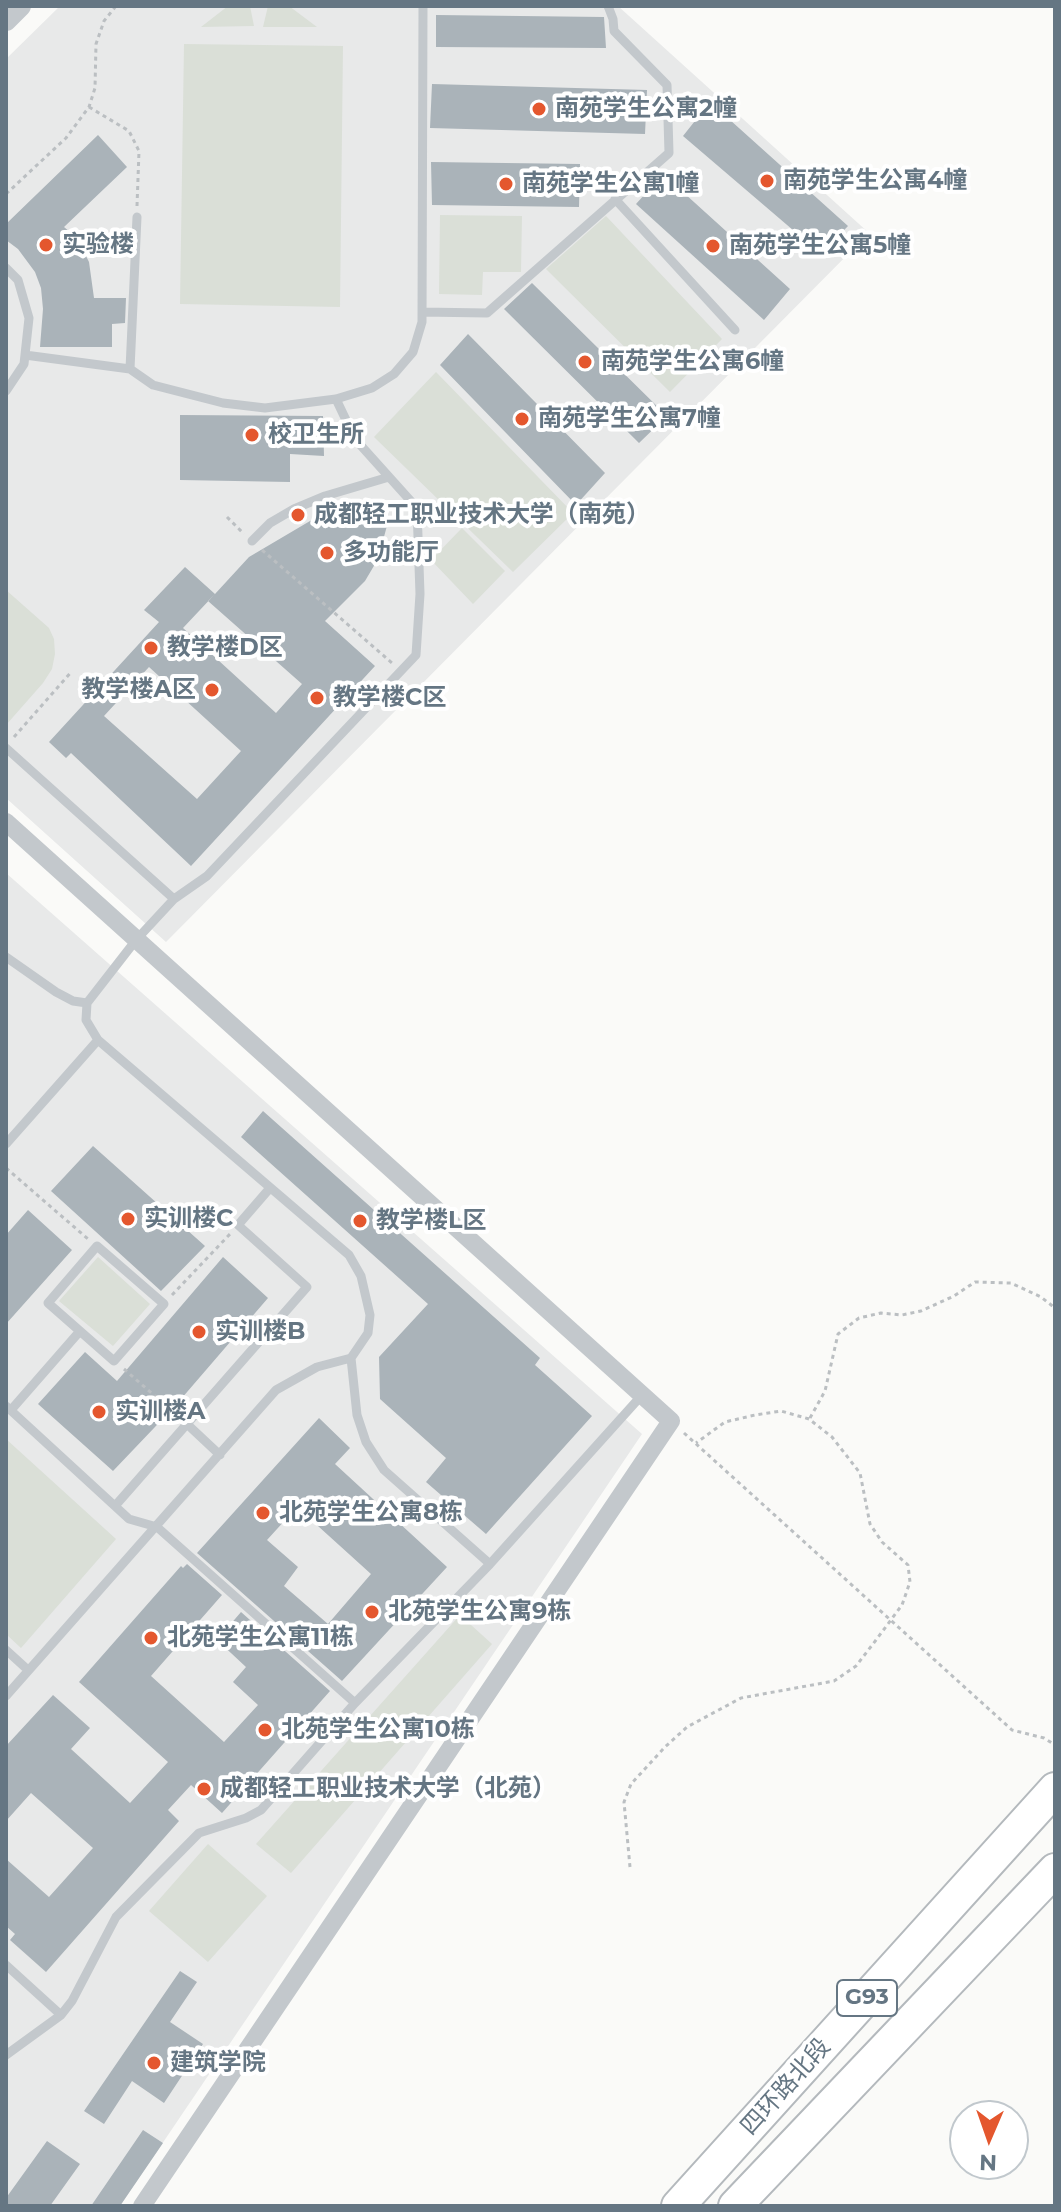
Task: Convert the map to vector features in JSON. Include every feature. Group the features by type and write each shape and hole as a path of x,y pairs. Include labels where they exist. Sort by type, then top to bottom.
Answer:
{"highway":[{"name":"四环路北段","path":"678,2206 1055,1789"},
{"name":"四环路北段","path":"735,2206 1055,1870"}],"street":[{"path":"6,20 20,6"},
{"path":"6,822 671,1421 142,2206"}],"lane":[{"path":"25,355 130,369 153,385 223,403 265,408 336,399 372,388 394,374 413,352 422,322 423,6"},
{"path":"422,312 487,313 669,153 667,85 614,31 608,6"},
{"path":"615,199 735,330"},
{"path":"130,369 137,217"},
{"path":"6,268 18,280 29,318 24,364 6,391"},
{"path":"6,1696 276,1390 317,1367 351,1358 368,1333 370,1315 361,1276 349,1255 98,1040 86,1020 87,1003 136,940 174,899 207,876 416,655 420,594 417,508 355,439 336,399"},
{"path":"252,541 270,523 294,509 325,496 389,477"},
{"path":"6,747 174,899"},
{"path":"6,957 56,992 73,1001 87,1003"},
{"path":"6,1144 98,1040"},
{"path":"115,1506 307,1287 238,1225 270,1188"},
{"path":"97,1246 164,1304 114,1361 48,1303 97,1246"},
{"path":"80,1331 8,1408 129,1519 157,1527 355,1703"},
{"path":"351,1358 361,1429 378,1463 490,1564"},
{"path":"6,2055 61,2015 72,2001 116,1917 199,1833 261,1810 355,1703 490,1564 642,1395"},
{"path":"188,1425 220,1455"},
{"path":"6,1650 28,1670"},
{"path":"6,1965 61,2015"}],"path":[{"path":"6,194 66,138 89,107 95,88 96,44 104,21 116,6"},
{"path":"89,107 129,131 139,151 137,217"},
{"path":"227,517 401,670"},
{"path":"6,747 72,671"},
{"path":"6,1168 97,1246"},
{"path":"164,1304 238,1225"},
{"path":"809,1419 825,1391 838,1334 859,1318 881,1313 902,1315 921,1311 975,1282 1011,1283 1041,1297 1055,1308"},
{"path":"114,1361 188,1425"},
{"path":"630,1867 624,1802 631,1784 665,1747 687,1727 741,1698 834,1681 856,1666 902,1605 910,1582 908,1565 882,1542 870,1524 860,1473 832,1437 809,1419 781,1411 755,1415 725,1422 696,1443"},
{"path":"671,1421 1012,1730 1044,1738 1055,1745"}],"shaded area":[{"name":"成都轻工职业技术大学（南苑）","path":"60,6 618,6 869,233 166,942 6,798 6,59"},
{"path":"228,6 250,6 254,26 201,27"},
{"path":"268,6 289,6 317,27 263,27"},
{"path":"184,44 343,46 340,307 180,304"},
{"path":"440,215 522,216 521,272 483,272 482,295 439,294"},
{"path":"606,216 722,339 670,392 546,269"},
{"path":"436,372 573,513 513,572 374,437"},
{"path":"462,528 505,571 473,604 431,560"},
{"path":"6,590 49,628 55,654 52,669 43,683 6,725"},
{"name":"成都轻工职业技术大学（北苑）","path":"6,873 642,1434 120,2206 6,2206"},
{"path":"98,1257 150,1304 113,1346 59,1301"},
{"path":"6,1439 116,1539 21,1648 6,1634"},
{"path":"460,1615 492,1644 291,1873 256,1844"},
{"path":"208,1844 267,1896 208,1962 149,1911"}],"building":[{"path":"436,15 604,17 606,48 436,47"},
{"name":"南苑学生公寓2幢","path":"432,84 647,90 645,134 430,128"},
{"name":"南苑学生公寓4幢","path":"710,102 848,226 821,254 683,136"},
{"name":"实验楼","path":"98,135 127,167 64,227 77,238 89,262 94,298 126,298 125,323 112,324 112,347 40,347 41,288 35,272 18,249 6,240 6,224"},
{"name":"南苑学生公寓1幢","path":"431,162 580,164 579,207 432,205"},
{"name":"南苑学生公寓5幢","path":"663,174 790,289 764,320 636,204"},
{"name":"南苑学生公寓6幢","path":"532,283 667,416 639,443 504,309"},
{"name":"南苑学生公寓7幢","path":"468,334 605,473 576,505 440,365"},
{"name":"校卫生所","path":"180,415 323,416 324,456 290,454 290,482 180,480"},
{"path":"376,501 386,507 388,522 378,559 365,581 325,621 375,666 191,866 71,753 66,758 49,742 159,622 144,610 185,567 215,594 249,557 310,521 351,503","holes":["208,601 302,684 276,713 183,628","149,667 241,751 197,799 104,716"]},
{"path":"263,1111 540,1358 535,1365 592,1416 486,1534 426,1482 446,1458 380,1399 379,1357 428,1304 241,1137"},
{"name":"实训楼C","path":"93,1146 205,1246 161,1291 51,1191"},
{"path":"28,1210 72,1250 6,1324 6,1235"},
{"path":"223,1257 268,1298 175,1406 113,1471 38,1404 85,1352 117,1381"},
{"path":"319,1418 350,1448 335,1464 447,1567 342,1681 197,1553","holes":["297,1507 371,1574 328,1624 284,1586 298,1567 267,1540"]},
{"path":"187,1564 222,1595 151,1676 224,1742 258,1705 233,1682 246,1667 217,1640 241,1612 330,1691 222,1813 191,1785 168,1810 179,1821 46,1972 10,1940 15,1934 6,1926 6,1859 49,1897 93,1848 31,1793 6,1821 6,1746 53,1695 90,1728 71,1749 130,1803 168,1762 79,1682 181,1566 183,1568"},
{"name":"建筑学院","path":"180,1971 197,1982 170,2022 203,2044 164,2103 132,2081 104,2124 84,2111"},
{"path":"143,2130 163,2143 120,2206 91,2206"},
{"path":"47,2141 80,2164 50,2206 6,2206 6,2198"}],"place":[{"name":"南苑学生公寓2幢","path":"539,109"},
{"name":"南苑学生公寓4幢","path":"767,181"},
{"name":"南苑学生公寓1幢","path":"506,184"},
{"name":"实验楼","path":"46,245"},
{"name":"南苑学生公寓5幢","path":"713,246"},
{"name":"南苑学生公寓6幢","path":"585,362"},
{"name":"南苑学生公寓7幢","path":"522,419"},
{"name":"校卫生所","path":"252,435"},
{"name":"成都轻工职业技术大学（南苑）","path":"298,515"},
{"name":"多功能厅","path":"327,553"},
{"name":"教学楼D区","path":"151,648"},
{"name":"教学楼A区","path":"212,690"},
{"name":"教学楼C区","path":"317,698"},
{"name":"实训楼C","path":"128,1219"},
{"name":"教学楼L区","path":"360,1221"},
{"name":"实训楼B","path":"199,1332"},
{"name":"实训楼A","path":"99,1412"},
{"name":"北苑学生公寓8栋","path":"263,1513"},
{"name":"北苑学生公寓9栋","path":"372,1612"},
{"name":"北苑学生公寓11栋","path":"151,1638"},
{"name":"北苑学生公寓10栋","path":"265,1730"},
{"name":"成都轻工职业技术大学（北苑）","path":"204,1789"},
{"name":"建筑学院","path":"154,2063"}]}
